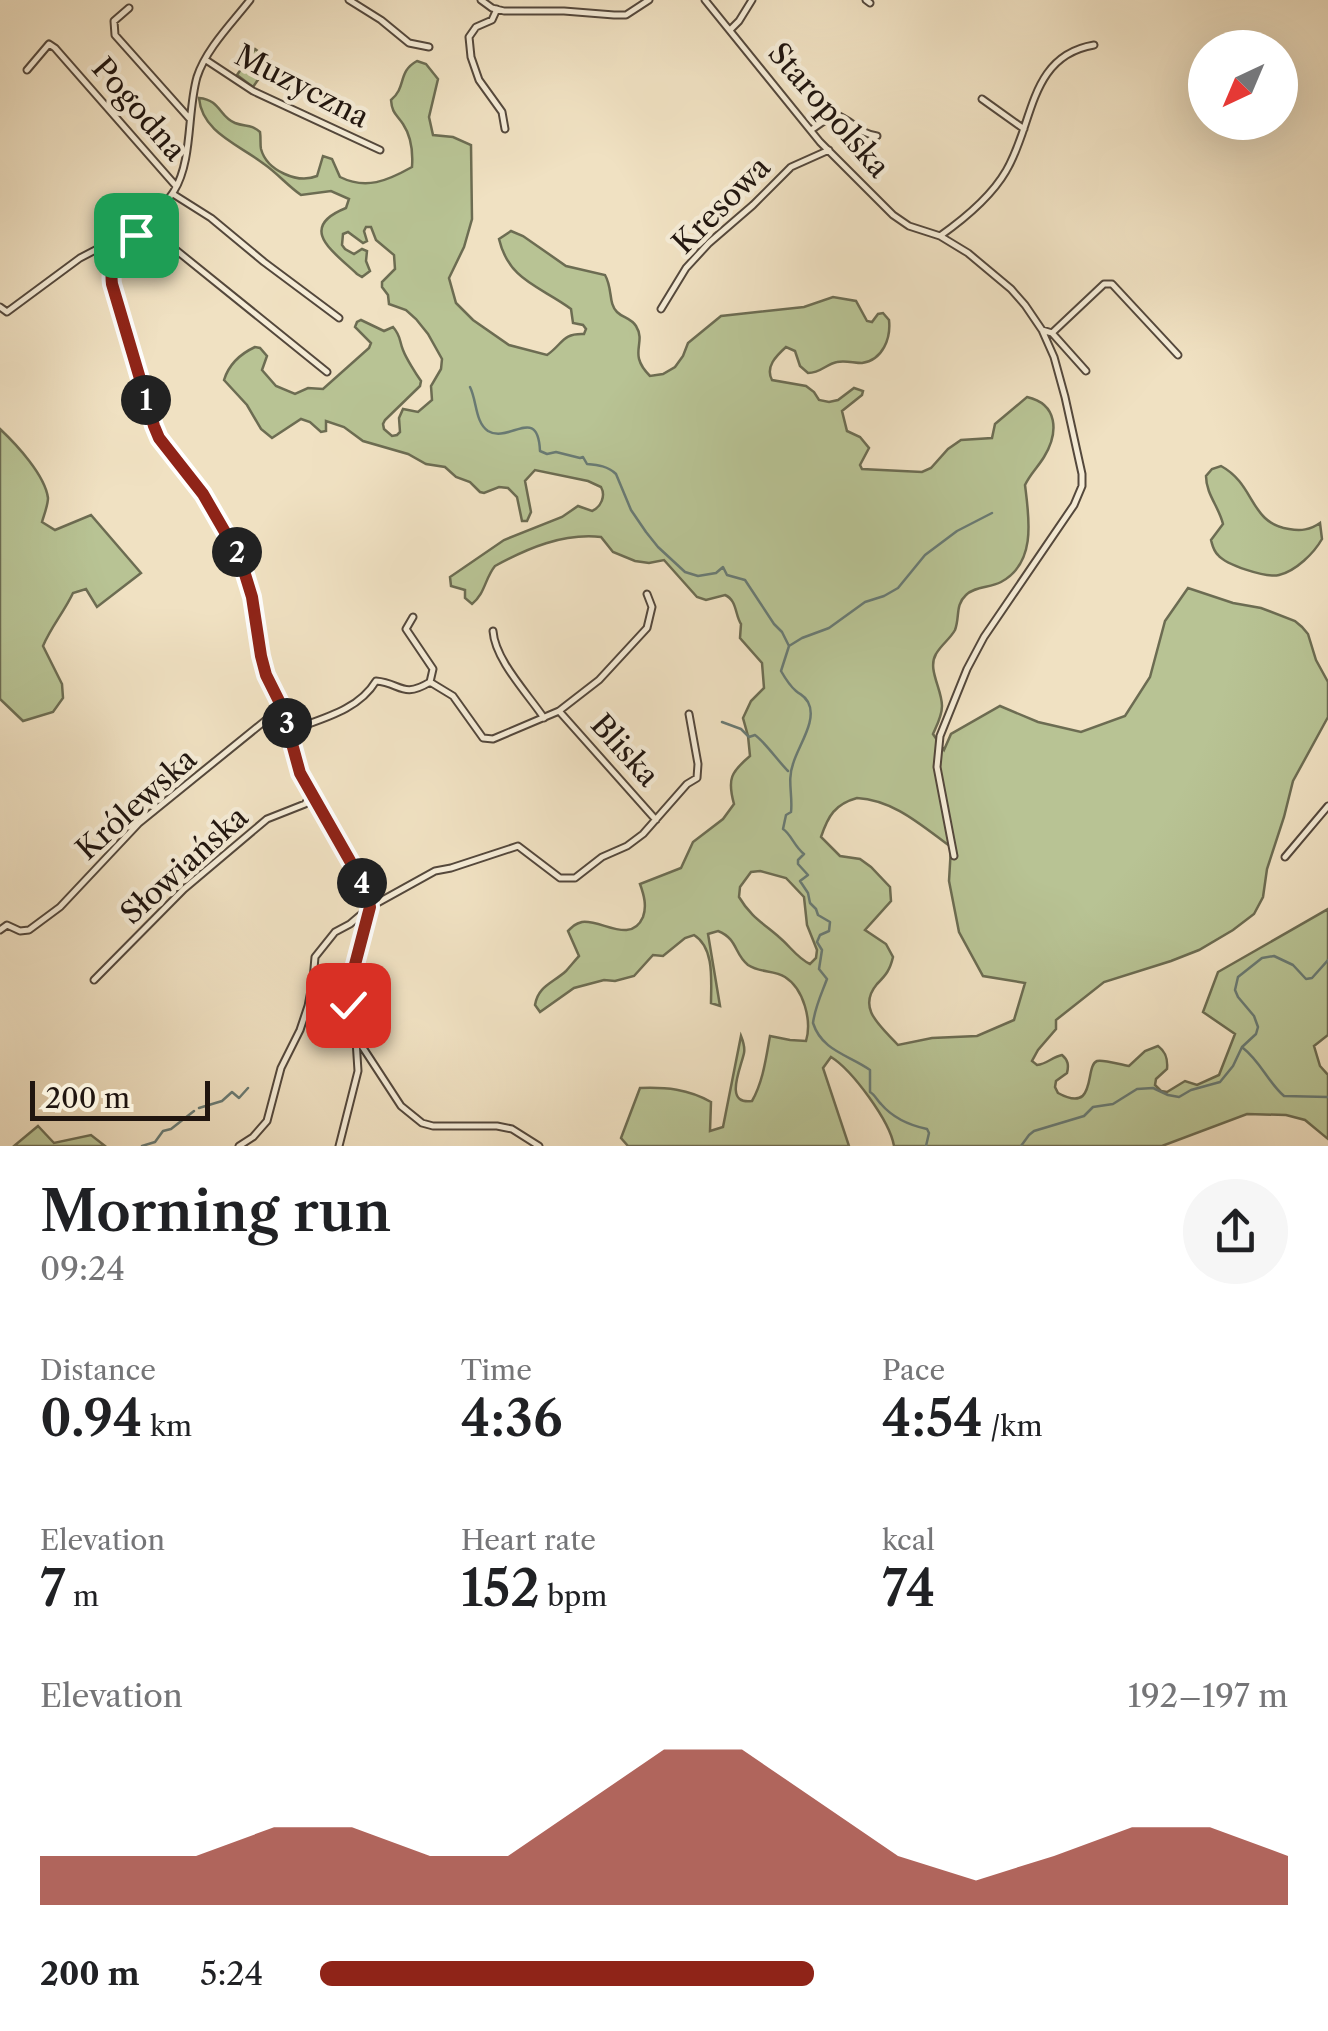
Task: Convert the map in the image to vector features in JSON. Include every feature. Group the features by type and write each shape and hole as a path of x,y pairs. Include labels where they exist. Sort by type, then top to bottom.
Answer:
{"street":[{"path":"250,0 205,59 196,80 180,179 146,225 119,252 110,273 154,426 203,494 240,558 252,597 266,675 282,707 294,758 311,796 366,889 370,907 348,1005 356,1037 358,1071 339,1146"},
{"path":"349,0 409,43 429,47"},
{"path":"481,0 497,9 519,12 626,15 648,0"},
{"path":"563,0 564,11"},
{"name":"Staropolska","path":"705,0 829,150 893,215 909,226 940,236 985,266 1011,289 1042,330"},
{"path":"730,30 752,0"},
{"path":"129,8 114,21 115,34 189,118"},
{"path":"497,9 492,20 476,27 469,38 479,80 502,112 505,130"},
{"name":"Pogodna","path":"26,70 49,44 55,48 174,190"},
{"path":"940,236 984,200 1001,178 1047,72 1076,48 1094,45"},
{"name":"Muzyczna","path":"205,59 254,91 380,150"},
{"path":"982,100 1024,129"},
{"path":"812,130 834,114 848,118 864,134 878,136"},
{"name":"Kresowa","path":"661,310 686,268 708,243 791,167 829,150"},
{"path":"174,190 339,318"},
{"path":"146,225 328,372"},
{"path":"0,308 7,312 98,247 128,232 136,235"},
{"path":"1052,334 1104,284 1112,284 1178,355"},
{"path":"1042,330 1052,334 1086,372"},
{"path":"954,856 937,767 940,736 984,637 1074,505 1082,486 1065,397 1042,330"},
{"path":"430,682 453,696 483,738 493,739 559,711 599,680 646,628 652,607 647,594"},
{"path":"289,731 346,709 376,681 403,691 430,682 433,669 406,629 412,617"},
{"path":"493,632 503,660 544,718"},
{"name":"Królewska","path":"0,930 7,925 20,932 29,930 60,906 138,823 282,707"},
{"name":"Bliska","path":"559,711 656,820"},
{"path":"239,1146 267,1121 281,1068 308,1006 314,958 335,932 434,871 518,846 560,878 574,878 602,857 627,846 697,778 689,714"},
{"name":"Słowiańska","path":"94,980 184,889 267,820 304,804 311,796"},
{"path":"1285,857 1328,806"},
{"path":"356,1037 401,1106 422,1123 497,1126 540,1146"}],"green space":[{"path":"255,49 271,61 253,87 237,75"},
{"path":"417,61 426,64 438,79 429,117 433,135 453,137 471,145 472,219 449,278 456,303 509,345 547,355 567,337 584,334 586,329 573,323 571,309 527,281 510,264 499,239 511,231 566,266 605,275 614,308 632,321 639,332 638,355 650,376 675,367 688,343 721,316 804,307 833,297 856,301 867,321 872,322 883,313 889,320 889,334 875,358 862,363 837,362 808,373 800,366 795,351 786,347 775,358 770,371 772,380 806,386 819,400 838,400 854,388 863,391 842,411 847,431 860,437 869,448 860,465 862,469 922,472 961,440 992,438 995,424 1027,397 1050,412 1053,429 1049,448 1025,485 1028,538 1020,563 1001,582 966,595 959,607 955,630 934,660 942,706 933,734 944,750 951,734 1000,706 1038,722 1081,732 1125,716 1150,677 1165,621 1188,588 1295,621 1308,634 1328,682 1328,717 1293,781 1267,869 1263,897 1254,914 1199,950 1104,982 1056,1020 1056,1029 1032,1061 1037,1065 1062,1055 1068,1063 1067,1073 1056,1081 1055,1087 1058,1093 1071,1098 1084,1094 1097,1061 1129,1066 1145,1051 1158,1046 1167,1062 1167,1069 1156,1079 1155,1085 1161,1091 1167,1092 1185,1081 1197,1085 1219,1075 1235,1034 1203,1012 1218,972 1328,909 1328,1035 1314,1046 1320,1066 1328,1075 1328,1139 1305,1120 1286,1115 1247,1114 1162,1146 894,1146 869,1097 831,1057 823,1068 849,1146 628,1146 621,1138 640,1088 694,1094 711,1102 710,1131 723,1127 741,1036 744,1051 736,1092 743,1101 752,1101 764,1070 770,1036 806,1041 808,1033 802,997 792,982 748,965 729,938 718,931 708,934 720,1006 711,1003 709,957 694,935 663,956 653,955 634,976 574,988 540,1012 535,1005 543,989 579,956 568,931 582,922 623,930 638,925 645,909 640,884 681,868 693,842 723,819 734,804 732,777 750,756 743,718 751,701 764,688 762,663 740,638 741,624 734,604 725,595 706,600 697,597 664,560 635,561 613,552 601,537 587,536 546,543 495,566 472,604 465,598 465,590 451,586 450,577 504,540 562,517 578,506 592,511 603,497 601,487 535,470 525,481 531,512 527,521 522,521 517,497 508,488 480,492 445,467 363,441 344,427 326,421 326,431 321,432 301,419 272,438 224,380 236,360 255,347 267,356 262,370 276,386 295,394 308,388 323,389 369,348 371,343 355,327 361,320 384,331 393,327 421,381 385,420 384,429 392,436 397,435 403,409 418,412 432,400 431,386 442,359 416,319 406,310 389,304 382,282 395,269 394,255 376,240 371,227 364,231 367,241 363,243 348,232 343,234 345,249 354,254 362,249 367,251 370,271 362,277 357,274 330,249 321,232 323,224 346,208 349,199 331,191 301,195 215,129 199,98 212,102 230,120 260,132 264,157 284,174 317,176 323,156 332,159 340,177 359,183 376,182 412,167 410,139 393,111 391,100","holes":["857,798 895,809 951,847 949,881 959,932 983,976 1025,983 1014,1020 977,1036 932,1038 898,1045 874,1017 870,1010 871,993 893,957 886,944 865,930 891,901 890,887 860,859 840,856 821,837 833,812","751,872 786,878 804,897 807,925 817,950 810,964 753,915 739,897 740,887"]},
{"path":"0,429 36,470 46,489 47,507 42,522 55,530 91,515 141,573 97,607 86,589 73,593 43,646 62,684 63,698 53,712 23,721 0,699"},
{"path":"1221,466 1241,483 1266,519 1276,525 1301,530 1320,523 1322,539 1304,561 1292,570 1273,575 1237,567 1216,553 1211,540 1223,524 1206,476"},
{"path":"38,1126 54,1143 91,1135 105,1146 14,1146"}],"waterway":[{"path":"470,387 478,417 488,431 496,434 528,427 538,437 540,451 583,457 587,464 613,471 631,510 658,547 685,572 698,576 716,573 723,567 727,575 745,580 789,646"},
{"path":"926,1146 927,1129 901,1120 886,1109 870,1092 870,1070 829,1046 813,1023 827,979 819,969 822,950 817,942 820,935 829,931 830,922 818,915 810,903 800,881 808,875 798,864 804,854 783,829 786,815 791,812 791,770 811,717 808,702 781,671 789,646 829,628 865,602 898,588 925,555 957,531 992,513"},
{"path":"722,722 741,729 749,737 755,735 788,771"},
{"path":"1021,1146 1034,1131 1084,1116 1093,1107 1113,1104 1137,1089 1153,1088 1179,1097 1220,1082 1258,1027 1235,990 1238,977 1262,958 1274,956 1293,965 1306,979 1312,978 1328,960"},
{"path":"1243,1048 1284,1096 1328,1097"},
{"path":"199,1108 222,1101 232,1092 239,1098 248,1088"},
{"path":"142,1146 155,1142 163,1131 194,1111"}],"route":[{"path":"136,235 119,252 110,273 154,426 159,438 194,479 240,558 252,597 266,675 282,707 294,758 316,806 366,889 370,907 348,1005"}]}
